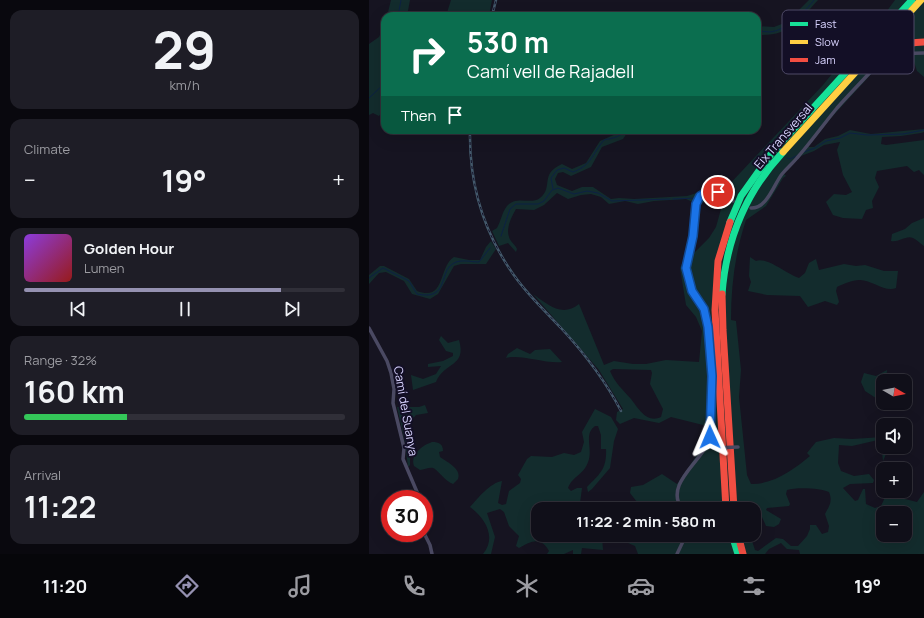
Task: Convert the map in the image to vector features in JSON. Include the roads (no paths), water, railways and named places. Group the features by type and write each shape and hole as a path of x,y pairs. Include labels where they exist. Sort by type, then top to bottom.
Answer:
{"highway":[{"path":"900,10 907,0"},
{"name":"Eix Transversal","path":"903,10 912,0"},
{"name":"Eix Transversal","path":"912,10 921,0"},
{"path":"914,43 924,42"},
{"name":"Eix Transversal","path":"726,502 715,310 718,261 732,215 741,196 771,154 844,74"},
{"name":"Eix Transversal","path":"734,502 722,310 722,285 729,244 739,217 762,176 780,154 855,74"},
{"path":"843,87 856,74"},
{"path":"732,542 734,554"},
{"path":"734,542 738,554"},
{"path":"740,542 743,554"}],"street":[{"path":"751,208 757,207 771,194 777,180 784,171 797,159 838,108 869,74"},
{"path":"678,502 677,497 680,483 708,446 710,437 712,376 708,327 704,309 690,286 686,265 693,236 696,204 700,196 705,193 715,192 733,201"},
{"name":"Camí del Suanya","path":"369,328 387,361 391,373 394,389 393,403 404,448 403,459 416,490"},
{"path":"708,446 713,448 740,447"},
{"path":"429,542 432,554"},
{"path":"677,554 683,542"}],"waterway":[{"path":"399,12 401,0"},
{"path":"805,10 814,0"},
{"path":"761,31 770,32 782,28"},
{"path":"369,98 381,87"},
{"path":"804,152 815,148 826,141 840,138 850,133 867,135 903,134 924,130"},
{"path":"553,189 551,178 557,170 564,168 573,172 579,169 591,159 604,140 621,134"},
{"path":"787,158 790,159 798,155"},
{"path":"553,190 558,188 574,194 587,191 598,193 612,201 670,199"},
{"path":"726,193 734,189"},
{"path":"501,236 510,209 516,204 538,204 544,201 552,190"},
{"path":"701,198 717,197"},
{"path":"673,199 698,198"},
{"path":"369,278 383,268 409,281 417,294 427,295 434,293 439,289 446,272 454,263 463,261 479,262 490,248"}],"railway":[{"path":"493,12 496,0"},
{"path":"470,134 470,148 475,184 479,202 491,236 509,268 533,299 570,338 586,358 601,378 621,411"}]}
